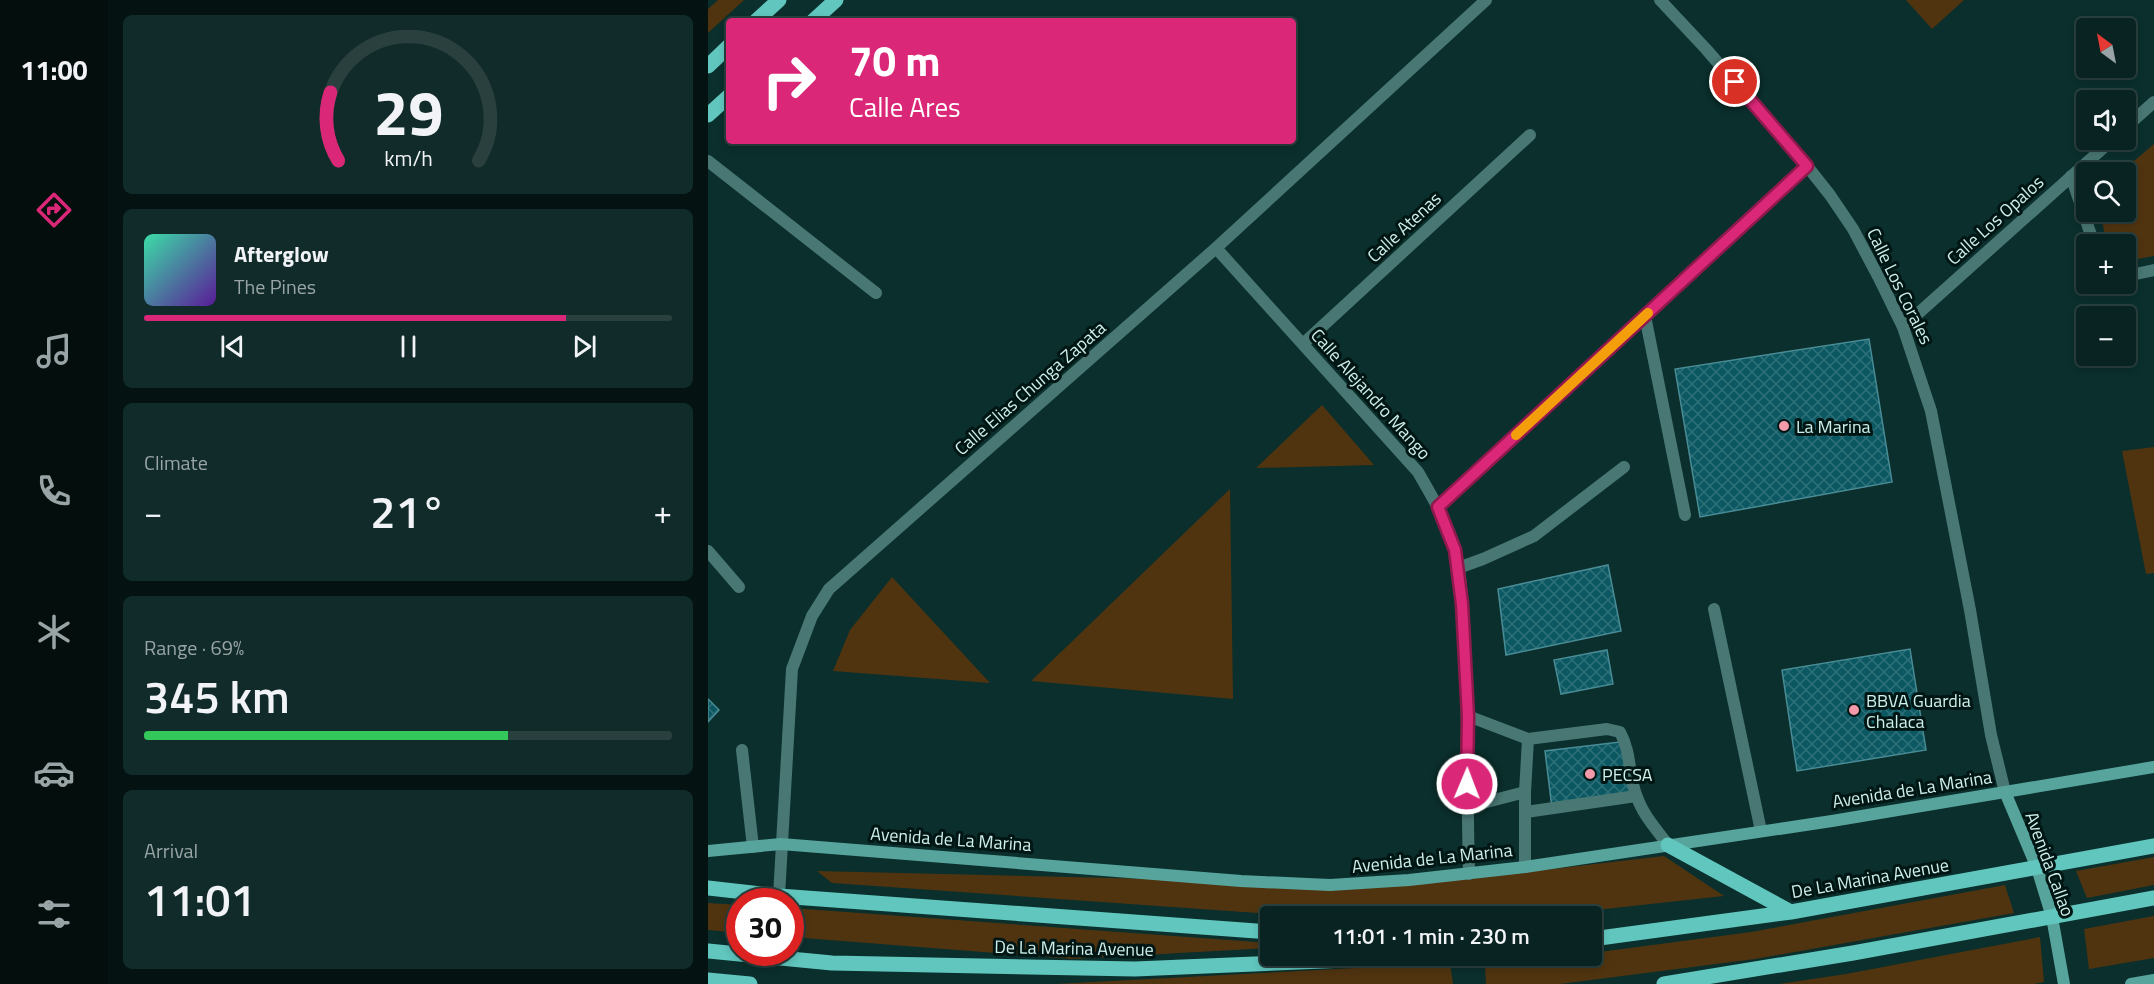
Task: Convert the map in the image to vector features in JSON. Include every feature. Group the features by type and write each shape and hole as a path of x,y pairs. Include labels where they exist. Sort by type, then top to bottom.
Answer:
{"main road":[{"path":"759,18 779,0"},
{"path":"816,18 836,0"},
{"path":"708,66 726,49"},
{"path":"708,115 726,99"},
{"name":"Avenida de La Marina","path":"708,851 781,844 1241,881 1330,885 1469,874 1525,867 2154,767"},
{"name":"Avenida Callao","path":"2005,792 2037,868 2052,916 2064,984"},
{"path":"1668,845 1791,912"},
{"name":"De La Marina Avenue","path":"1602,938 1791,912 2154,846"},
{"path":"708,888 726,890"},
{"path":"1664,984 1853,953 2154,897"},
{"path":"804,898 1260,931"},
{"name":"De La Marina Avenue","path":"708,951 832,963 1135,969 1260,963"},
{"path":"708,980 750,984"},
{"path":"2131,984 2154,980"}],"street":[{"name":"Calle Elias Chunga Zapata","path":"779,888 792,669 812,616 829,589 1216,248 1486,0"},
{"name":"Calle Los Corales","path":"1660,0 1706,49 1807,166 1852,229 1903,327 1931,411 1970,610 1991,735 2005,792"},
{"path":"2136,118 2154,102"},
{"name":"Calle Atenas","path":"1303,344 1530,135"},
{"name":"Calle Los Opalos","path":"1903,327 2101,150"},
{"path":"708,161 876,293"},
{"path":"1438,507 1807,166"},
{"path":"2071,176 2091,234"},
{"name":"Calle Alejandro Mango","path":"1216,248 1418,472 1438,507 1455,550 1462,604 1468,716 1469,874"},
{"path":"2136,274 2154,270"},
{"path":"1645,316 1685,514"},
{"path":"1458,568 1534,536 1624,467"},
{"path":"708,551 739,587"},
{"path":"1714,609 1761,831"},
{"path":"1468,716 1528,739 1608,729 1620,732 1627,746 1636,796 1650,822 1668,845"},
{"path":"1525,867 1528,739"},
{"path":"742,750 753,847"},
{"path":"1467,807 1525,792"},
{"path":"1526,812 1636,796"}],"shaded area":[{"path":"718,0 744,0 708,33 708,9"},
{"path":"1906,0 1964,0 1932,29"},
{"path":"2154,144 2154,256 2136,259 2136,234 2105,234 2102,222 2136,222 2136,162 2133,162"},
{"path":"1322,405 1374,465 1256,468"},
{"path":"2154,447 2154,573 2146,574 2122,451"},
{"path":"1230,489 1233,699 1031,681"},
{"path":"892,577 990,683 833,671 850,630"},
{"path":"1664,856 1724,896 1602,909 1602,906 1260,906 1260,913 832,883 817,871 1413,885"},
{"path":"2154,857 2154,885 2087,898 2076,871"},
{"path":"2005,885 2014,913 1755,959 1560,984 1486,984 1485,967 1602,966 1602,952 1751,932"},
{"path":"708,903 726,904 726,932 708,930"},
{"path":"804,909 1260,942 1260,949 1072,959 804,938"},
{"path":"2154,916 2154,958 2089,969 2084,929"},
{"path":"2040,937 2044,982 2034,984 1779,984 1846,974"},
{"path":"1394,966 1450,966 1453,984 1055,984"}],"building":[{"name":"La Marina","path":"1869,339 1892,482 1700,517 1675,369"},
{"path":"1608,565 1621,631 1506,655 1498,589"},
{"name":"BBVA Guardia Chalaca","path":"1910,649 1926,750 1797,771 1782,670"},
{"path":"1607,650 1613,684 1561,694 1554,660"},
{"path":"708,699 719,710 708,722"},
{"name":"PECSA","path":"1628,741 1634,798 1552,808 1545,751"}],"slow traffic":[{"path":"1516,435 1648,313"}],"place":[{"name":"La Marina","path":"1784,426"},
{"name":"BBVA Guardia Chalaca","path":"1854,710"},
{"name":"PECSA","path":"1590,774"}],"route":[{"path":"1467,784 1468,716 1462,604 1455,550 1438,507 1807,166 1735,82"}]}
